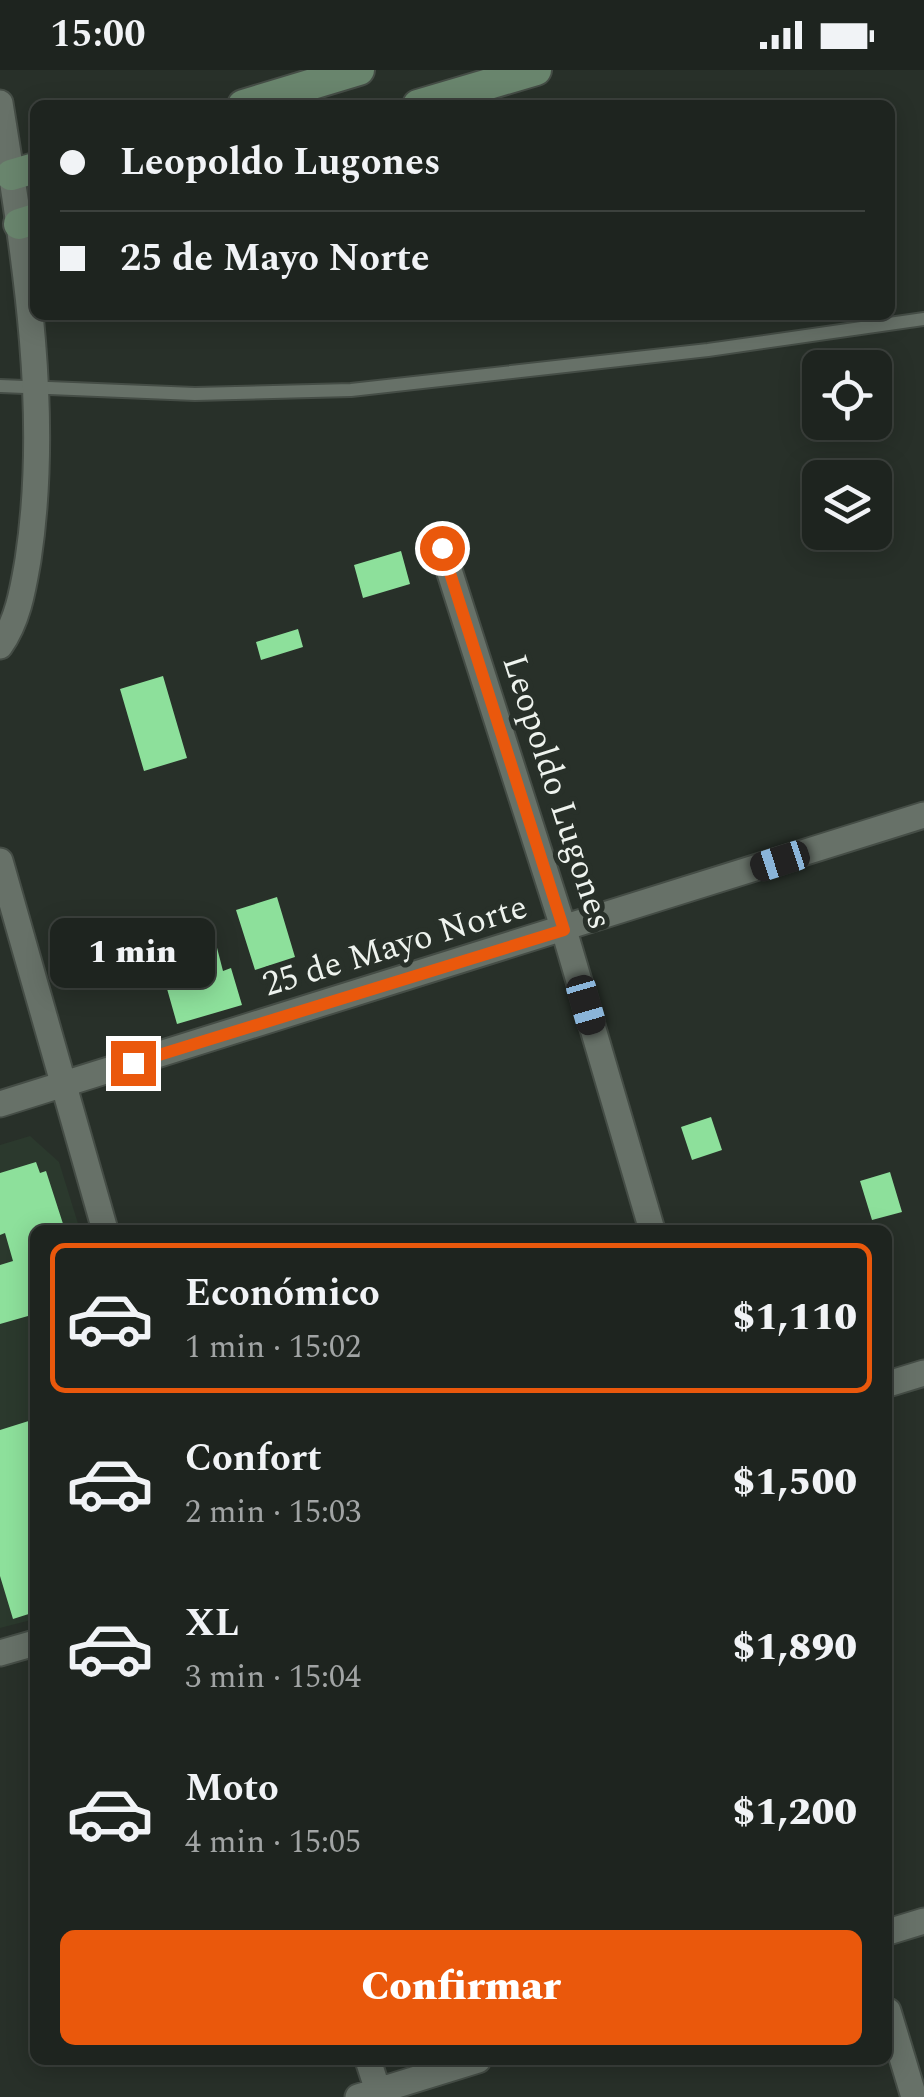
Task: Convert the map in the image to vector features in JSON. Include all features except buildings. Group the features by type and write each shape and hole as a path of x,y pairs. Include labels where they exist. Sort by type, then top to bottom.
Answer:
{"street":[{"path":"260,100 359,70"},
{"path":"435,100 536,70"},
{"path":"0,103 23,171 30,293"},
{"path":"0,646 11,628 23,591 35,511 31,320"},
{"name":"Leopoldo Lugones","path":"442,548 564,930 651,1225"},
{"name":"25 de Mayo Norte","path":"0,1104 924,814"},
{"path":"0,861 104,1225"},
{"path":"892,1383 924,1373"},
{"path":"0,1653 30,1645"},
{"path":"892,1931 924,1921"},
{"path":"892,2023 914,2097"},
{"path":"369,2065 372,2095 463,2065"}],"lane":[{"path":"0,386 195,394 351,390 708,350 924,319"}],"shaded area":[{"path":"30,1136 59,1162 78,1225 30,1225 30,1620 0,1628 0,1145"}],"route":[{"path":"133,1063 564,930 442,548"}]}
